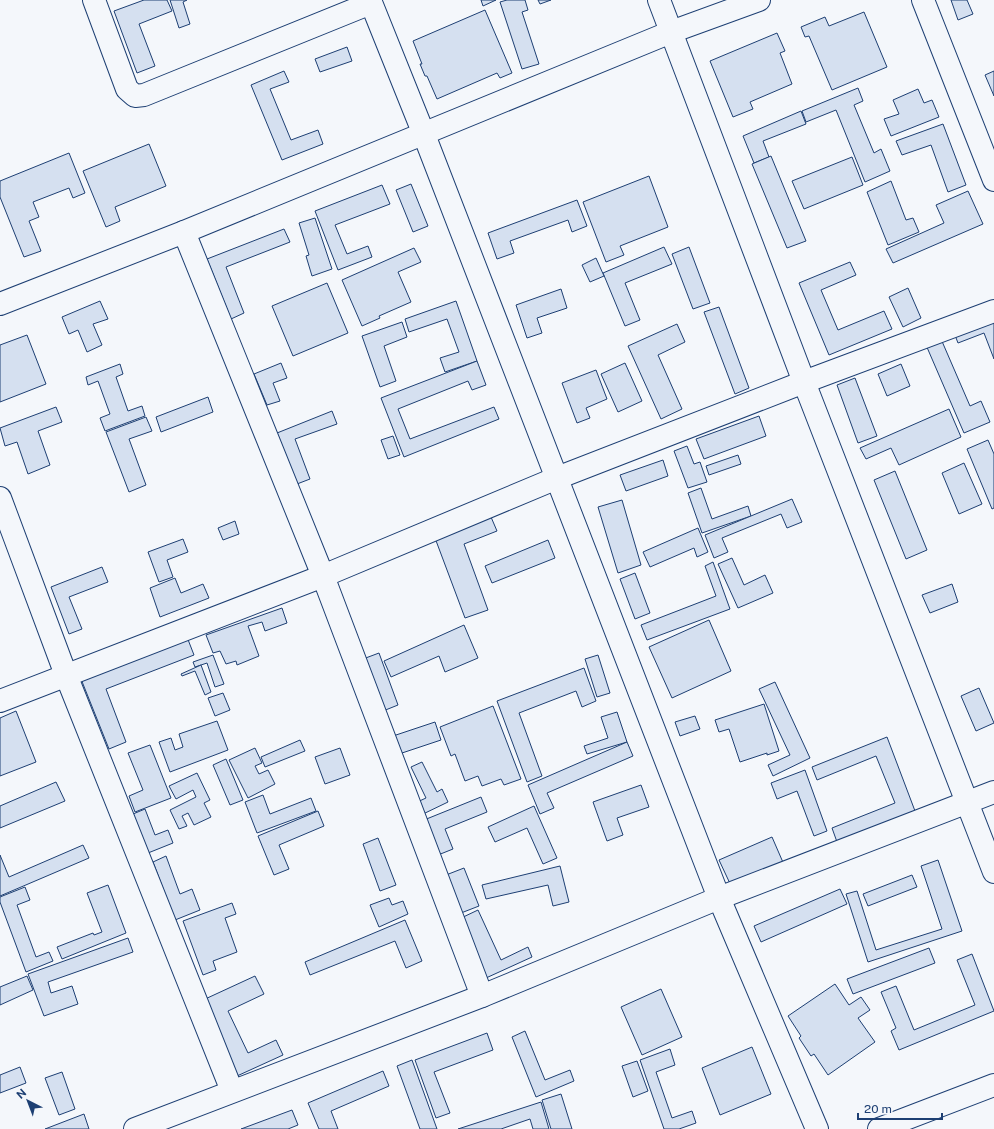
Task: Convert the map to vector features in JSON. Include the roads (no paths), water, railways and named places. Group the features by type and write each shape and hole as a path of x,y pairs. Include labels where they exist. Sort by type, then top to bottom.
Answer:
{"street":[{"path":"94,0 127,89 135,96 144,94 370,2 423,132 719,898 818,1129"},
{"path":"659,0 804,382 994,872"},
{"path":"0,304 184,232 423,132 671,32 759,0"},
{"path":"923,0 994,180"},
{"path":"184,232 323,576 482,996"},
{"path":"0,701 323,576 557,478 804,382 994,311"},
{"path":"0,498 66,675 232,1091"},
{"path":"136,1129 482,996 719,898 994,792"},
{"path":"879,1129 994,1085"}]}
